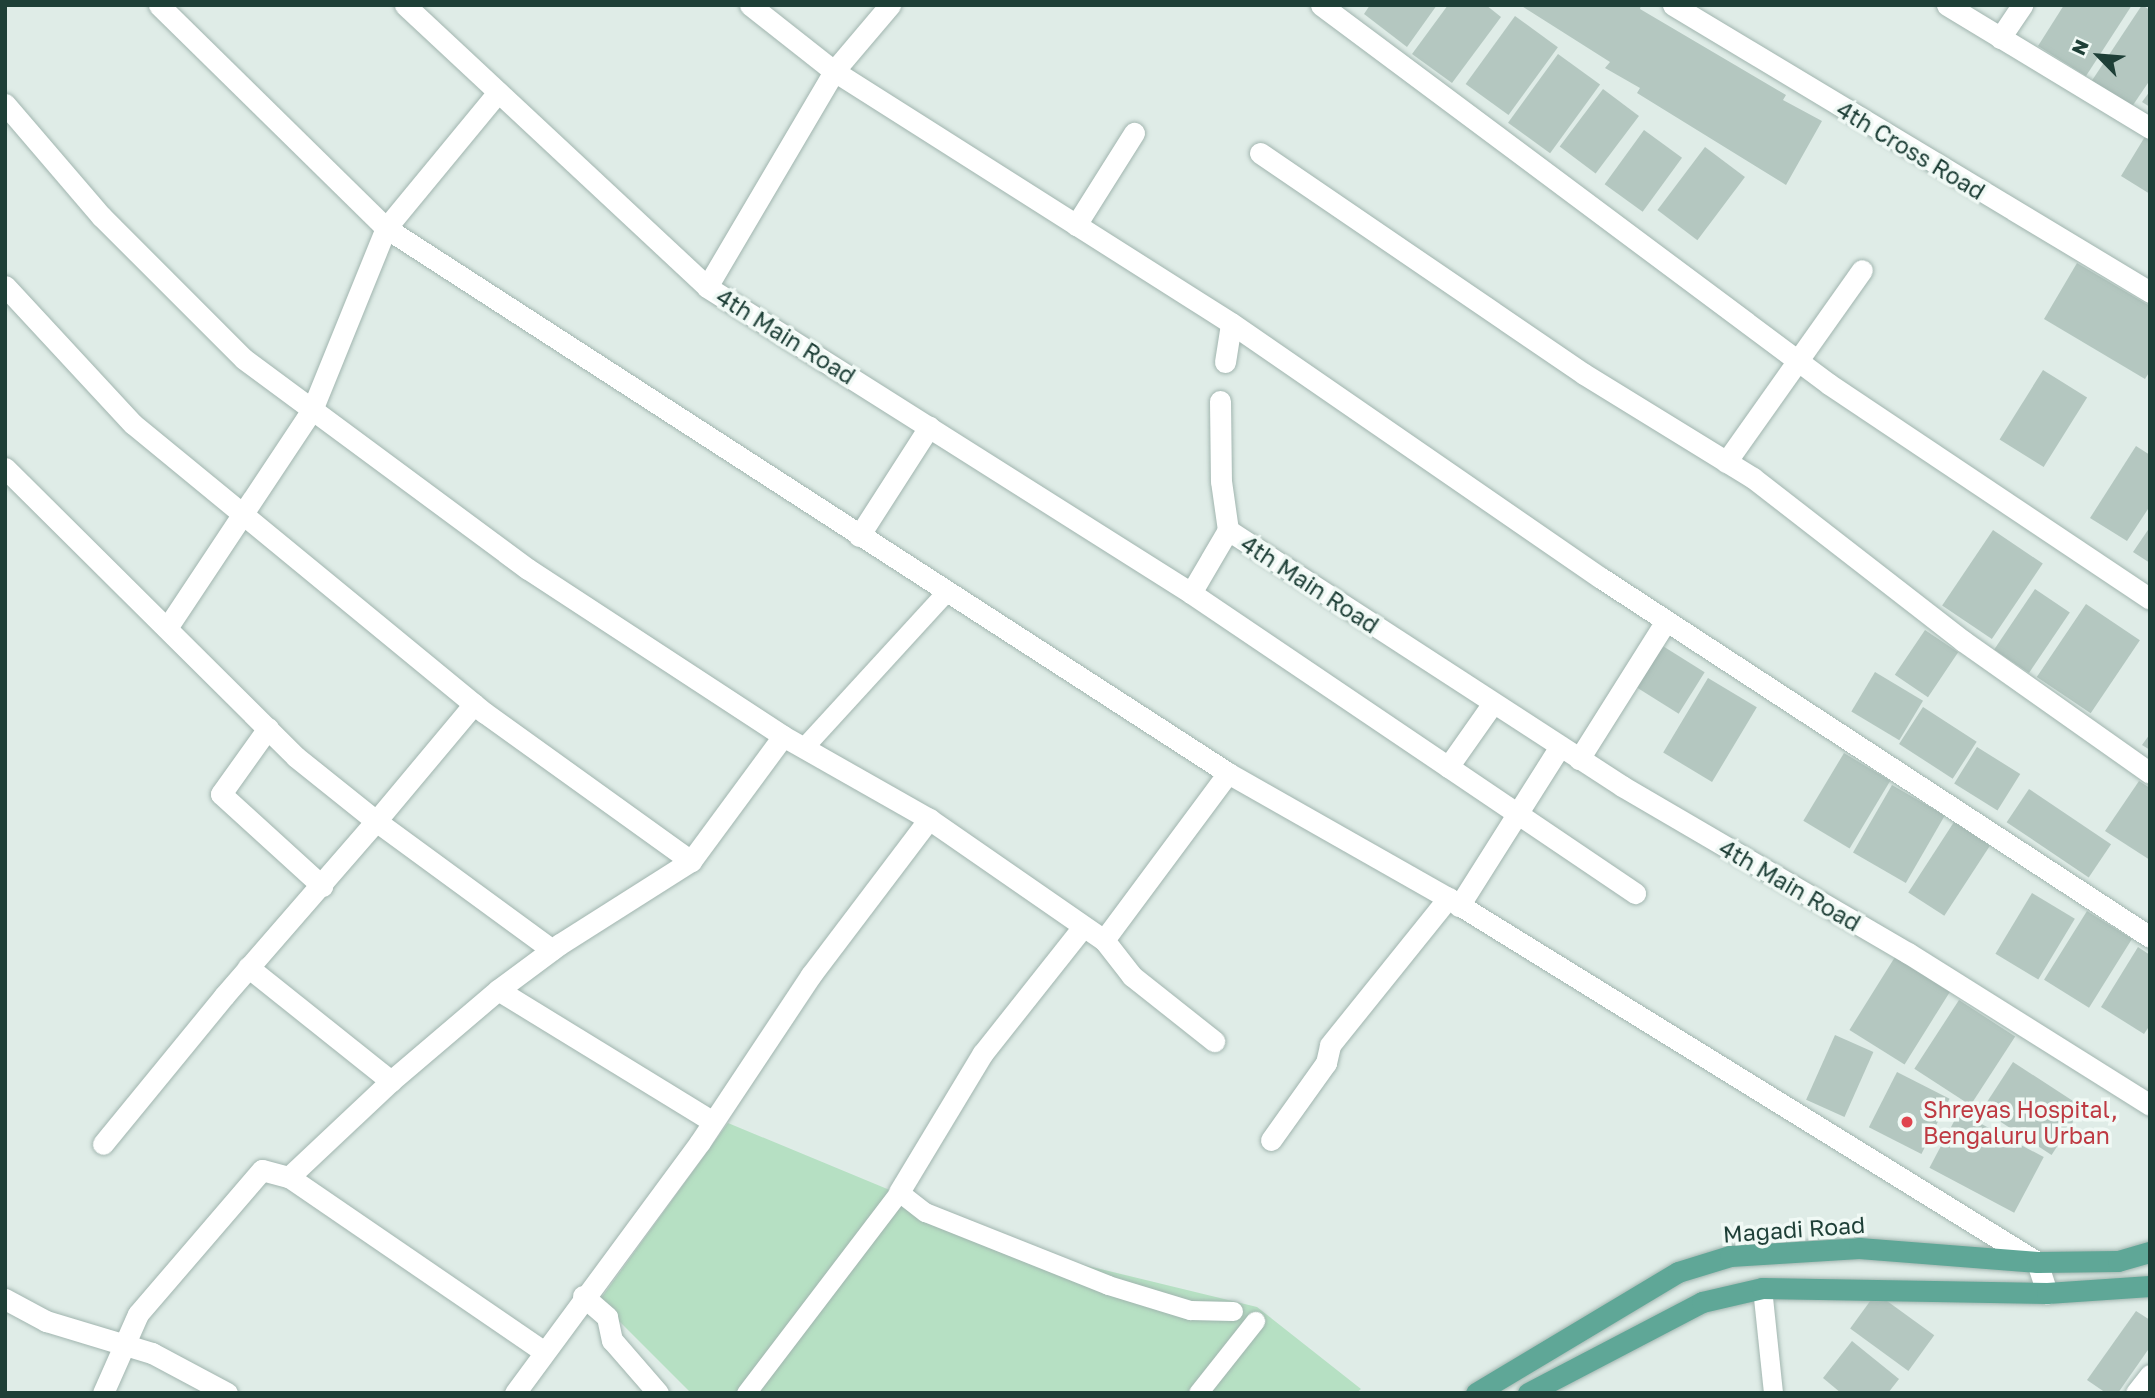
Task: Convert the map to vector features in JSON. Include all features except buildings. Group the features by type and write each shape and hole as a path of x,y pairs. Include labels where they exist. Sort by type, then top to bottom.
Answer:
{"main road":[{"name":"Magadi Road","path":"1476,1393 1678,1272 1730,1256 1858,1248 2037,1262 2118,1261 2150,1252"},
{"path":"1528,1393 1702,1302 1762,1288 2047,1293 2150,1286"}],"street":[{"path":"159,5 386,228 1228,773 1454,902 2037,1262 2047,1293"},
{"name":"4th Main Road","path":"405,5 707,287 1191,593 1228,530 1579,759 1908,954 2150,1105"},
{"path":"750,5 834,71 1231,323 1666,621 2150,937"},
{"path":"707,287 834,71 890,5"},
{"path":"1321,5 1798,361 2150,599"},
{"name":"4th Cross Road","path":"1674,5 2150,292"},
{"path":"1947,5 2150,128"},
{"path":"2000,38 2022,5"},
{"path":"167,628 312,410 386,228 498,92"},
{"path":"5,104 101,216 244,359 528,569 783,736 929,819 1104,940 1132,976 1214,1041"},
{"path":"1076,225 1134,133"},
{"path":"1260,153 1584,374 1727,462 1963,641 2150,773"},
{"path":"1727,462 1862,270"},
{"path":"5,286 133,424 474,704 691,861"},
{"path":"1226,362 1231,323"},
{"path":"1220,401 1221,481 1228,530"},
{"path":"859,536 929,427"},
{"path":"5,467 268,728 376,821 552,950"},
{"path":"1191,593 1635,893"},
{"path":"1579,759 1666,621"},
{"path":"1448,767 1493,703"},
{"path":"103,1144 248,967 322,886 474,704"},
{"path":"268,728 221,794 322,886"},
{"path":"289,1177 391,1081 498,990 552,950 691,861 783,736"},
{"path":"1271,1139 1326,1063 1330,1045 1454,902 1517,814 1560,746"},
{"path":"1104,940 1228,773"},
{"path":"515,1393 542,1350 700,1142 710,1120 929,819"},
{"path":"899,1192 983,1053 1083,927"},
{"path":"248,967 391,1081"},
{"path":"498,990 710,1120"},
{"path":"103,1393 138,1314 262,1170 289,1177 542,1350"},
{"path":"583,1296 607,1317 612,1340 658,1393"},
{"path":"5,1299 46,1321 152,1353 227,1393"},
{"path":"2137,1393 2150,1375"}],"lane":[{"path":"804,747 946,592"},
{"path":"746,1393 899,1192 925,1212 1108,1286 1190,1310 1233,1311"},
{"path":"1762,1288 1773,1393"},
{"path":"1198,1393 1255,1321"}],"green space":[{"path":"728,1123 1051,1257 1257,1307 1361,1389 1356,1393 691,1393 599,1301"}],"place":[{"name":"Shreyas Hospital, Bengaluru Urban","path":"1907,1122"}]}
